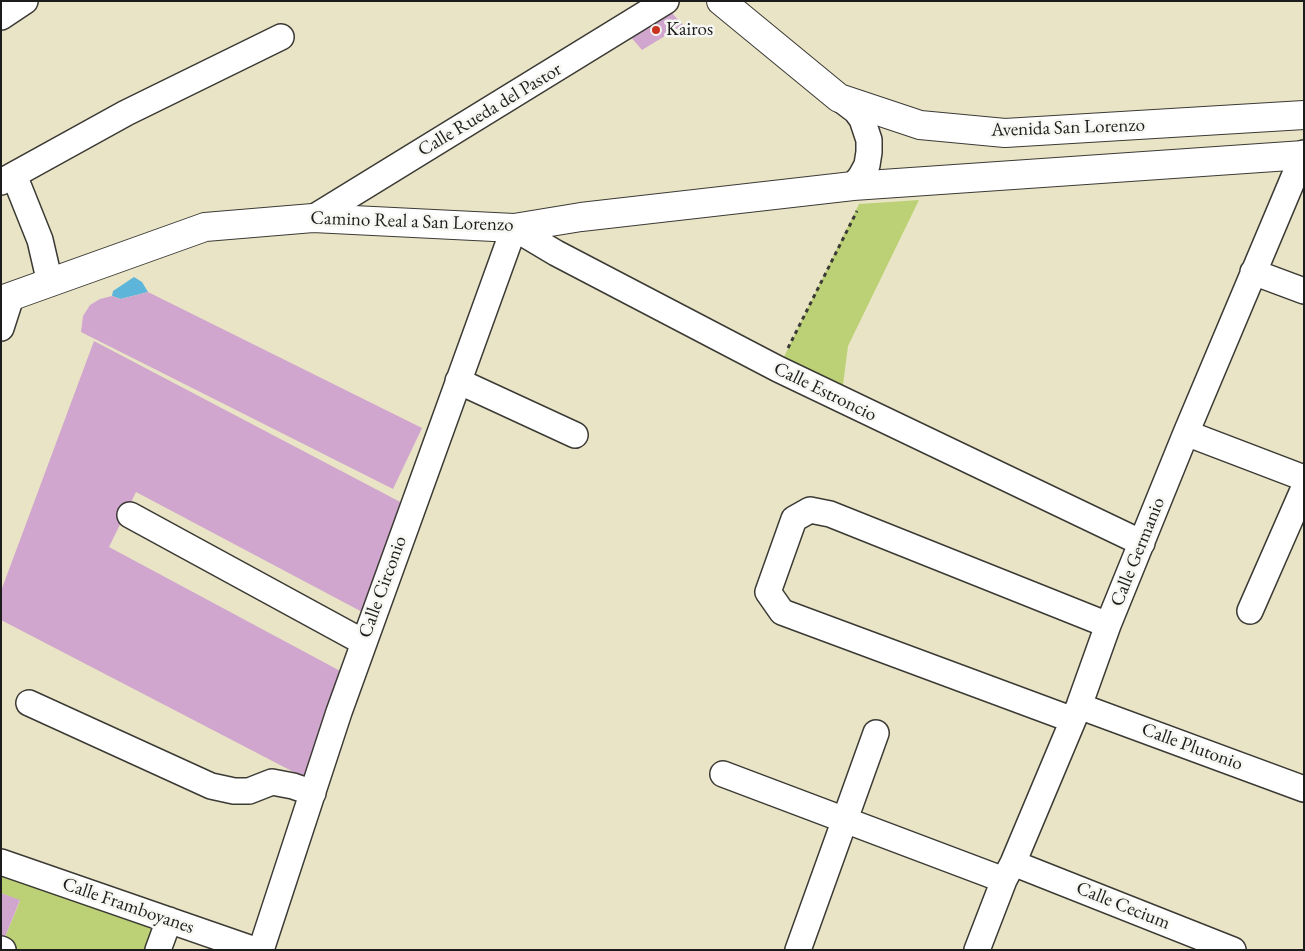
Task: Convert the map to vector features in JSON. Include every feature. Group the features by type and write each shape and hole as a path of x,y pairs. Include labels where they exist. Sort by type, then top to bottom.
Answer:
{"main road":[{"name":"Avenida San Lorenzo","path":"721,1 839,98 920,125 1005,133 1304,115"},
{"path":"855,199 1303,154"},
{"name":"Camino Real a San Lorenzo","path":"5,310 50,283 205,226 313,218 514,228 580,217 855,199"}],"street":[{"path":"1,17 25,1"},
{"name":"Calle Rueda del Pastor","path":"313,218 666,1"},
{"path":"50,283 40,240 8,178 126,113 281,37"},
{"path":"839,98 856,111 864,124 869,140 866,165 855,199"},
{"name":"Calle Germanio","path":"977,950 1008,871 1076,713 1108,625 1186,433 1303,154"},
{"name":"Calle Estroncio","path":"514,228 556,253 778,369 1142,543"},
{"name":"Calle Circonio","path":"261,950 363,642 514,228"},
{"path":"1253,272 1304,291"},
{"path":"458,381 575,434"},
{"path":"1186,433 1304,478"},
{"path":"1250,610 1304,488"},
{"name":"Calle Plutonio","path":"1108,625 830,514 810,510 794,519 768,592 782,612 1304,789"},
{"path":"130,515 363,642"},
{"path":"29,703 211,786 234,791 249,791 272,782 293,786 313,794"},
{"path":"798,950 876,733"},
{"name":"Calle Cecium","path":"723,774 844,820 1008,871 1233,950"},
{"name":"Calle Framboyanes","path":"1,862 255,950"},
{"path":"158,950 170,920"}],"path":[{"path":"778,369 855,199"}],"green space":[{"path":"919,200 848,346 841,400 778,369 859,204"},
{"path":"1,862 169,920 158,950 3,950 1,947 20,901 1,893"}],"water":[{"path":"134,277 142,282 148,292 121,299 112,296 113,291"}],"building":[{"name":"Kairos","path":"669,10 683,25 642,50 630,36"},
{"path":"148,292 422,428 393,489 81,332 83,316 90,305 100,299 112,296 121,299"},
{"path":"94,341 406,505 366,614 136,492 109,547 344,673 309,780 1,620 1,591"},
{"path":"1,893 20,900 1,947"}],"place":[{"name":"Kairos","path":"656,30"}]}
